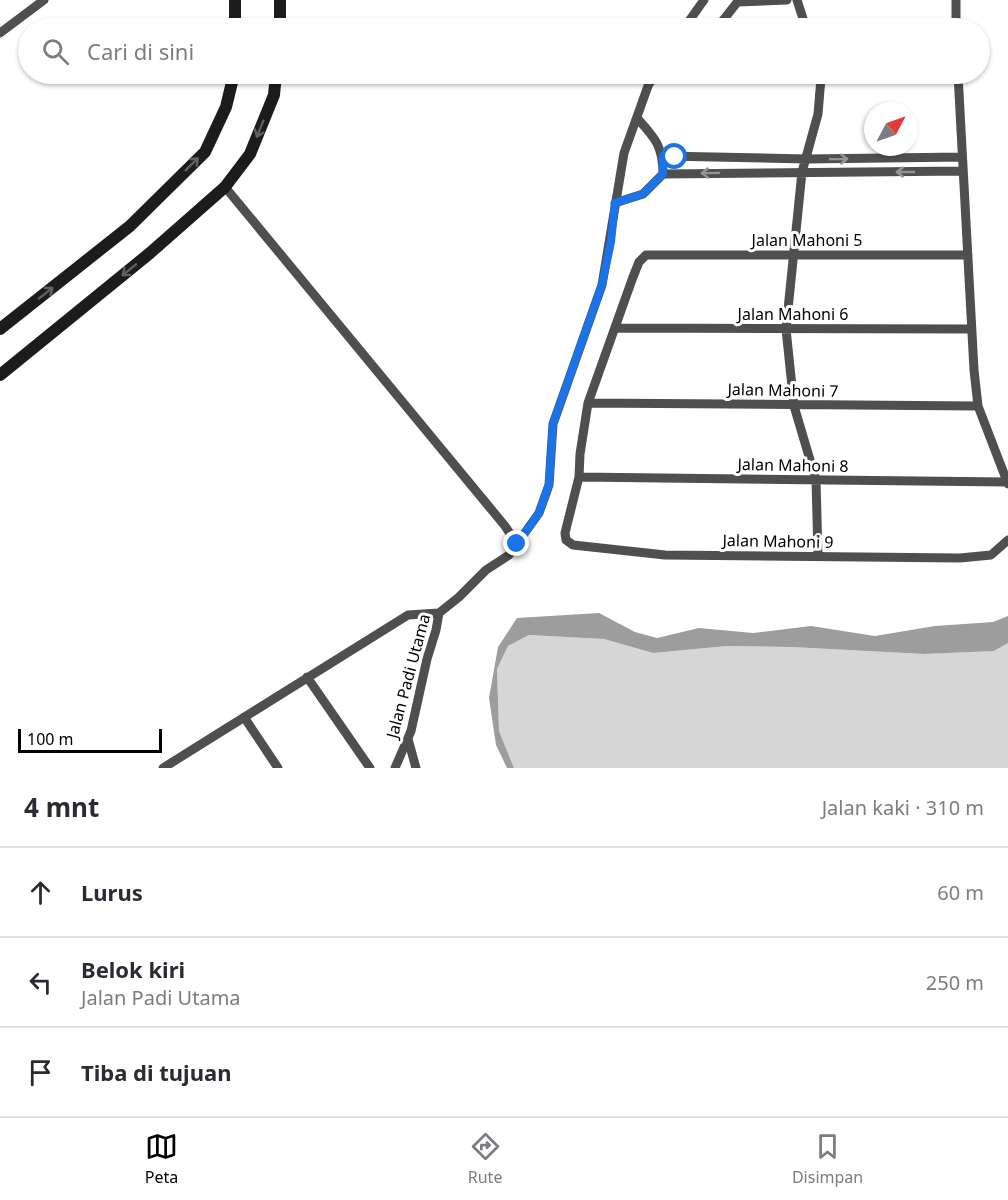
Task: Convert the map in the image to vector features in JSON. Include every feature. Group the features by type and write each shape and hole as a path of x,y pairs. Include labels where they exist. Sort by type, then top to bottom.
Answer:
{"street":[{"path":"1,31 32,4 44,0"},
{"path":"235,0 235,18"},
{"path":"280,0 280,18"},
{"path":"691,18 704,0"},
{"path":"725,18 738,1 787,0"},
{"path":"797,0 803,18"},
{"path":"956,0 957,18"},
{"path":"0,329 130,226 205,152 226,107 232,84"},
{"path":"0,375 150,253 225,187 250,154 274,95 275,84"},
{"name":"Jalan Padi Utama","path":"395,768 408,739 439,613 486,570 509,555 539,513 549,484 553,424 602,285 611,242 624,153 649,84"},
{"path":"818,556 816,480 794,406 786,329 802,172 818,114 820,84"},
{"path":"958,84 971,329 978,406 1007,483"},
{"path":"637,118 656,139 663,156 663,174"},
{"path":"663,156 807,159 962,157"},
{"path":"615,203 643,194 663,174 963,171"},
{"path":"225,187 505,526 517,544"},
{"name":"Jalan Mahoni 5","path":"615,328 639,262 646,255 968,255"},
{"path":"579,477 588,403 615,328"},
{"name":"Jalan Mahoni 6","path":"615,328 971,329"},
{"name":"Jalan Mahoni 7","path":"588,403 978,406"},
{"name":"Jalan Mahoni 8","path":"579,477 1007,483"},
{"name":"Jalan Mahoni 9","path":"579,477 565,533 566,540 573,545 665,555 960,558 991,555 1008,540"},
{"path":"163,768 408,615 439,613"},
{"path":"306,677 369,768"},
{"path":"244,717 278,768"},
{"path":"408,739 416,768"}],"shaded area":[{"path":"599,613 635,632 657,638 699,628 753,633 811,626 875,636 935,626 993,622 1008,616 1008,643 994,651 924,654 727,646 653,653 604,639 529,635 508,646 497,669 499,731 514,768 507,768 496,745 489,698 498,647 517,618"},
{"path":"529,635 604,639 653,653 727,646 924,654 994,651 1008,643 1008,768 514,768 499,731 497,669 508,646"}],"route":[{"path":"517,544 539,513 549,484 553,424 602,285 611,242 615,203 643,194 663,174 663,156 675,157"}]}
